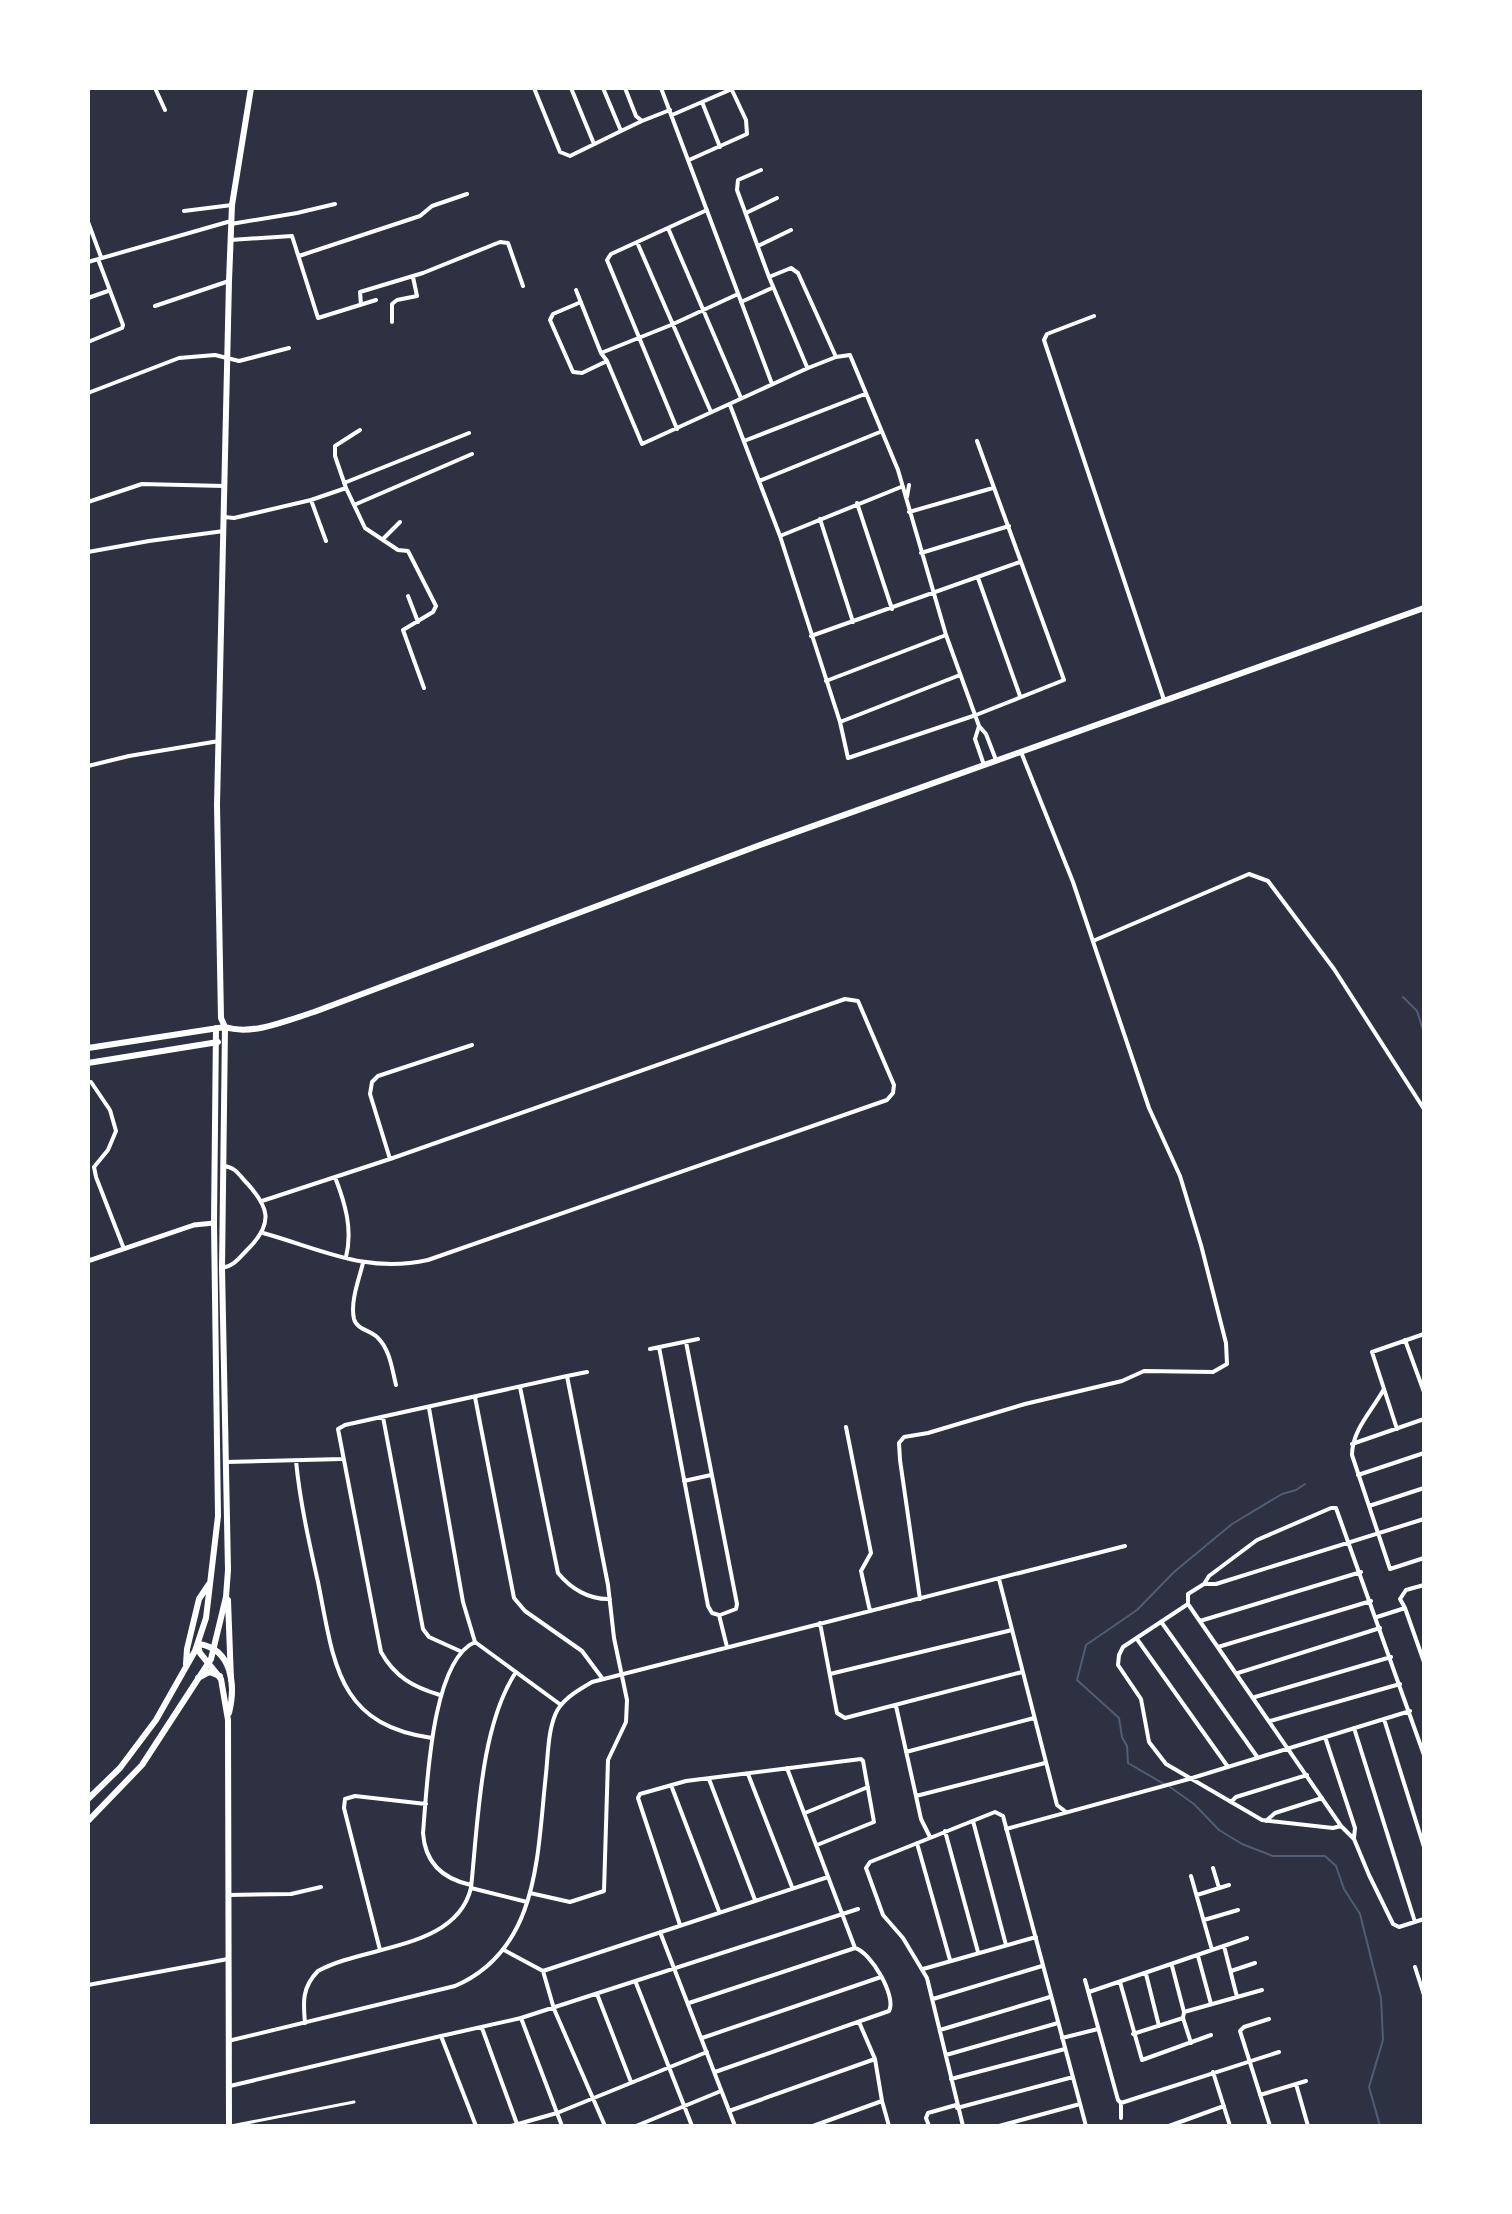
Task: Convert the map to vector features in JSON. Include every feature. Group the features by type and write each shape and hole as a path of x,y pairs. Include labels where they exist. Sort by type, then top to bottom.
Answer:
{"main road":[{"path":"230,2126 228,1720 231,1680 222,1268 225,1027 221,1018 219,741 230,240 232,205 251,88"},
{"path":"88,1048 216,1028 234,1030 274,1024 351,999 760,845 1424,608"},
{"path":"88,1799 137,1748 170,1696 198,1645 208,1609 218,1487 214,1223 216,1028 221,1018"},
{"path":"88,1063 216,1042 225,1039 234,1030"},
{"path":"184,1669 199,1599 211,1581"},
{"path":"88,1821 142,1765 209,1662 227,1592"},
{"path":"208,1609 209,1616 215,1619 223,1611"},
{"path":"198,1645 214,1648 227,1663 231,1680"},
{"path":"198,1645 200,1653 220,1676 228,1720"},
{"path":"196,1680 209,1672 220,1676"}],"street":[{"path":"155,88 165,110"},
{"path":"534,88 560,152 570,156 642,121 702,102 731,89 748,127 747,134 689,160"},
{"path":"571,88 594,144"},
{"path":"603,88 621,131"},
{"path":"625,88 636,116 642,121"},
{"path":"661,88 772,384"},
{"path":"702,102 720,147"},
{"path":"761,170 738,180 737,185 769,277 808,368"},
{"path":"299,256 420,216 432,206 467,194"},
{"path":"746,213 777,198"},
{"path":"88,262 231,222 335,204"},
{"path":"184,211 232,205"},
{"path":"677,429 607,260 611,254 707,210"},
{"path":"88,222 122,328 88,342"},
{"path":"668,228 741,398"},
{"path":"758,246 791,230"},
{"path":"230,240 292,236 318,318 376,300"},
{"path":"361,305 360,292 413,277 505,242 523,286"},
{"path":"637,242 711,413"},
{"path":"769,277 791,268 798,273 836,357"},
{"path":"392,322 392,304 417,294 413,277"},
{"path":"155,306 229,281"},
{"path":"741,302 773,287"},
{"path":"576,290 640,441 646,444 808,368 850,355 898,470 946,635 979,726 986,734 996,760"},
{"path":"88,298 109,291"},
{"path":"601,353 739,294"},
{"path":"581,302 553,314 550,320 573,372 582,373 607,361"},
{"path":"1094,316 1047,334 1044,340 1164,700"},
{"path":"88,393 179,358 215,355 239,361 289,348"},
{"path":"744,441 865,394"},
{"path":"730,405 780,536 840,722 848,758 976,715 1064,680 977,441"},
{"path":"360,430 335,446 335,454 345,486 365,528 398,550 409,552 432,596 435,610 403,631 424,688"},
{"path":"759,481 880,432"},
{"path":"224,517 234,518 311,500 469,433"},
{"path":"354,505 472,454"},
{"path":"898,470 907,477"},
{"path":"88,502 142,484 224,486"},
{"path":"906,500 909,485"},
{"path":"780,536 901,487"},
{"path":"909,512 993,488"},
{"path":"311,500 326,541"},
{"path":"857,503 892,609"},
{"path":"820,519 853,622"},
{"path":"384,538 400,522"},
{"path":"921,553 1009,526"},
{"path":"88,552 224,531"},
{"path":"811,636 1020,562"},
{"path":"978,578 1020,697"},
{"path":"408,596 418,622"},
{"path":"826,681 946,635"},
{"path":"840,722 960,675"},
{"path":"979,726 975,739 984,765"},
{"path":"88,766 219,741"},
{"path":"920,1599 900,1460 899,1443 904,1437 1122,1381 1144,1371 1213,1372 1227,1364 1226,1343 1184,1190 1149,1108 1073,882 1021,752"},
{"path":"1093,941 1249,874 1259,876 1268,881 1334,969 1424,1109"},
{"path":"262,1201 851,998 858,1001 863,1011 894,1085 893,1093 887,1100 428,1260 394,1266 363,1263 263,1233"},
{"path":"390,1159 370,1094 372,1082 378,1076 472,1045"},
{"path":"91,1082 110,1110 116,1131 108,1150 94,1167 124,1249"},
{"path":"222,1166 233,1169 262,1201 265,1213 263,1233 233,1265 222,1268"},
{"path":"335,1177 347,1211 345,1257"},
{"path":"88,1261 194,1225 214,1223"},
{"path":"363,1263 354,1302 354,1320 383,1344 396,1385"},
{"path":"1397,1429 1372,1352 1424,1334"},
{"path":"650,1349 698,1339"},
{"path":"1405,1340 1424,1392"},
{"path":"659,1347 708,1606 712,1613 719,1615 737,1606 686,1342"},
{"path":"440,1695 423,1690 398,1676 381,1652 342,1459 339,1427 587,1372"},
{"path":"530,1893 570,1902 599,1894 605,1888 608,1760 628,1714 610,1599 567,1376"},
{"path":"520,1387 558,1573 586,1595 610,1599"},
{"path":"1384,1389 1352,1444 1352,1455 1390,1569 1424,1558"},
{"path":"475,1397 514,1598 525,1611 582,1651 602,1678"},
{"path":"429,1408 463,1602 475,1642 561,1705"},
{"path":"383,1417 423,1629 429,1637 460,1651"},
{"path":"1352,1444 1424,1419"},
{"path":"846,1427 871,1553 861,1571 870,1611"},
{"path":"1358,1475 1424,1453"},
{"path":"226,1462 342,1459"},
{"path":"296,1461 331,1652 343,1684 351,1696 385,1726 407,1735 432,1738"},
{"path":"684,1481 711,1475"},
{"path":"1369,1506 1424,1488"},
{"path":"1424,1755 1338,1509 1331,1508 1257,1540 1188,1594 1188,1604 1341,1826 1354,1839 1393,1924 1399,1927 1424,1919"},
{"path":"1204,1584 1216,1584 1424,1519"},
{"path":"228,2041 455,1986 477,1975 504,1950 521,1923 530,1893 549,1744 556,1713 582,1688 602,1678 1125,1546"},
{"path":"1200,1621 1361,1572"},
{"path":"999,1579 1057,1805 1062,1811 1070,1812"},
{"path":"1424,1585 1406,1590 1400,1597 1424,1662"},
{"path":"1218,1647 1371,1601"},
{"path":"1188,1604 1122,1649 1118,1665 1141,1699 1151,1745 1166,1764 1266,1821 1333,1828 1341,1826"},
{"path":"1377,1617 1405,1608"},
{"path":"719,1615 727,1647"},
{"path":"820,1623 837,1713 845,1718 1022,1672"},
{"path":"1162,1623 1258,1758"},
{"path":"1236,1673 1380,1628"},
{"path":"830,1674 1012,1630"},
{"path":"1137,1639 1228,1767"},
{"path":"475,1642 460,1651 440,1695 432,1738 424,1841 433,1864 446,1877 528,1902"},
{"path":"1254,1698 1391,1657"},
{"path":"305,2023 304,1992 314,1975 326,1967 430,1934 461,1912 471,1887 491,1731 503,1694 516,1672"},
{"path":"1270,1721 1400,1684"},
{"path":"896,1706 921,1819 930,1837"},
{"path":"1006,1829 1175,1784 1410,1711"},
{"path":"906,1752 1034,1718"},
{"path":"1384,1719 1424,1847"},
{"path":"1354,1728 1415,1922"},
{"path":"1325,1737 1355,1828 1354,1839"},
{"path":"680,1925 638,1798 640,1794 671,1785 858,1757 863,1761 875,1819 873,1823 817,1845"},
{"path":"916,1796 1045,1763"},
{"path":"787,1768 855,1948"},
{"path":"748,1774 792,1888"},
{"path":"1231,1802 1236,1797 1307,1775"},
{"path":"709,1779 755,1900"},
{"path":"671,1785 719,1911"},
{"path":"805,1813 868,1787"},
{"path":"380,1950 344,1808 345,1799 351,1796 426,1804"},
{"path":"1266,1821 1275,1813 1323,1798"},
{"path":"963,2126 923,1969 900,1933 883,1915 866,1868 870,1862 998,1812 1006,1829 1086,2126"},
{"path":"973,1821 1006,1945"},
{"path":"945,1831 978,1952"},
{"path":"917,1843 950,1960"},
{"path":"1213,1868 1219,1888"},
{"path":"1191,1876 1212,1950"},
{"path":"543,1971 828,1877"},
{"path":"1197,1895 1229,1885"},
{"path":"228,1895 291,1894 321,1887"},
{"path":"229,2087 554,2009 858,1909"},
{"path":"1204,1920 1238,1910"},
{"path":"660,1932 735,2126"},
{"path":"923,1969 1036,1937"},
{"path":"1089,1992 1247,1938"},
{"path":"1224,1946 1237,1997"},
{"path":"689,2003 855,1948 864,1951 882,1977 892,2000 889,2011 715,2072"},
{"path":"504,1950 543,1971 554,2009 605,2126"},
{"path":"1198,1956 1211,2005"},
{"path":"88,1985 228,1959"},
{"path":"1231,1971 1255,1963"},
{"path":"933,1999 1042,1966"},
{"path":"1172,1966 1191,2043"},
{"path":"1415,1967 1424,1995"},
{"path":"1146,1974 1159,2026"},
{"path":"702,2038 882,1977"},
{"path":"1085,1980 1121,2103"},
{"path":"636,1982 692,2126"},
{"path":"1120,1982 1140,2058 1145,2060 1211,2035"},
{"path":"1133,2034 1262,1990"},
{"path":"597,1994 632,2082"},
{"path":"940,2030 1050,1997"},
{"path":"521,2018 562,2126"},
{"path":"1269,2019 1241,2029 1270,2126"},
{"path":"859,2022 875,2059 889,2126"},
{"path":"946,2055 1058,2023"},
{"path":"482,2028 514,2125 557,2113 707,2052"},
{"path":"1062,2038 1098,2029"},
{"path":"441,2036 476,2126"},
{"path":"951,2079 1065,2049"},
{"path":"1121,2103 1279,2052"},
{"path":"729,2111 875,2059"},
{"path":"1213,2072 1230,2126"},
{"path":"929,2126 928,2113 1073,2077"},
{"path":"1260,2095 1306,2081"},
{"path":"1296,2084 1308,2126"},
{"path":"636,2126 721,2091"},
{"path":"813,2126 882,2101"},
{"path":"230,2126 354,2102"},
{"path":"1121,2103 1121,2118"},
{"path":"999,2126 1080,2104"},
{"path":"1169,2126 1224,2106"},
{"path":"1190,2119 1192,2126"}],"waterway":[{"path":"1403,997 1417,1011 1424,1033"},
{"path":"1164,1784 1128,1763 1119,1718 1077,1680 1086,1645 1137,1610 1174,1572 1232,1524 1305,1484"},
{"path":"1170,1787 1194,1804 1219,1830 1242,1844 1273,1856 1325,1856 1336,1866 1344,1889 1360,1914 1381,1998 1383,2040 1369,2087 1380,2126"}]}
